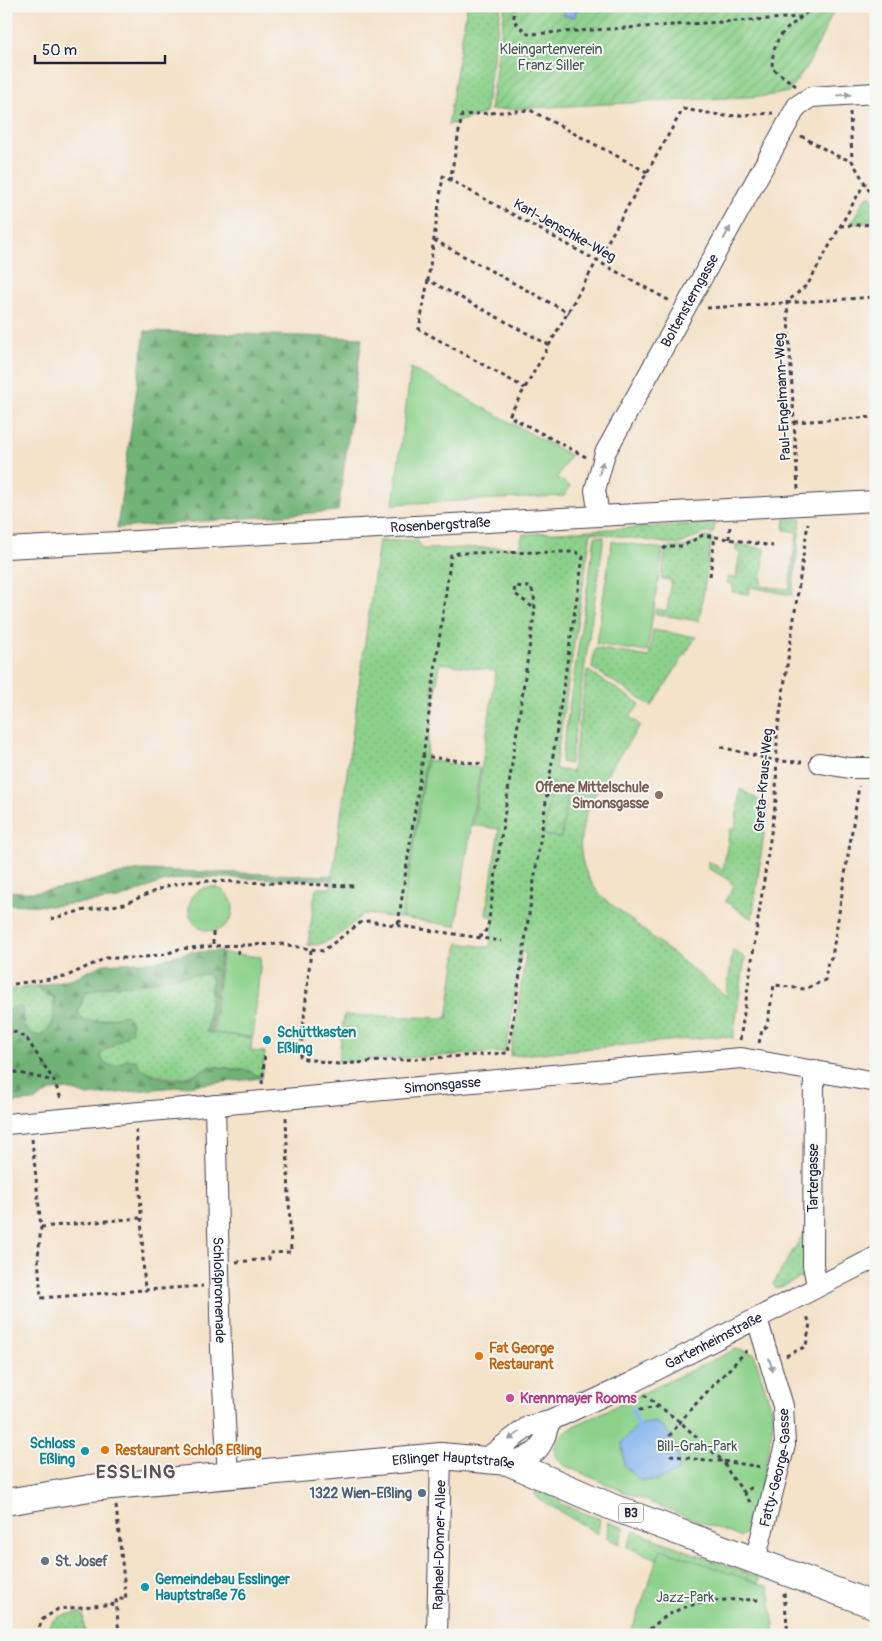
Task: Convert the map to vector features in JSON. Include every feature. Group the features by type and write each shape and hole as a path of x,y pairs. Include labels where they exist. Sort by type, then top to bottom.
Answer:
{"main road":[{"name":"Eßlinger Hauptstraße","path":"6,1502 90,1488 442,1456 496,1461 558,1483 612,1506 876,1606"}],"street":[{"path":"812,97 876,93"},
{"name":"Boltensterngasse","path":"599,516 595,490 605,453 797,106 812,97"},
{"name":"Rosenbergstraße","path":"6,548 876,502"},
{"path":"820,763 869,768"},
{"name":"Simonsgasse","path":"6,1124 741,1058 876,1082"},
{"name":"Tartergasse","path":"814,1070 813,1265 816,1286"},
{"name":"Schloßpromenade","path":"214,1104 221,1350 228,1476"},
{"name":"Gartenheimstraße","path":"496,1461 529,1426 550,1421 757,1319 816,1286 876,1257"},
{"name":"Fatty-George-Gasse","path":"755,1560 785,1445 784,1406 757,1319"},
{"path":"496,1461 529,1456 541,1448 550,1421"},
{"path":"541,1448 549,1470 558,1483"},
{"name":"Raphael-Donner-Allee","path":"437,1635 442,1456"}],"path":[{"path":"514,6 514,21 528,34 803,17"},
{"path":"812,97 772,68 773,49 783,31 803,17 813,6"},
{"path":"849,95 852,161 876,202"},
{"path":"602,464 509,416 683,109 726,116 790,119 836,156 852,161"},
{"path":"450,180 462,115 530,110 647,172"},
{"name":"Karl-Jenschke-Weg","path":"434,240 443,176 675,304"},
{"path":"864,184 876,182"},
{"path":"787,302 808,284 864,184"},
{"path":"840,226 876,224"},
{"path":"525,388 419,329 434,240 569,313"},
{"path":"428,280 550,345"},
{"path":"701,308 876,297"},
{"name":"Paul-Engelmann-Weg","path":"787,302 798,490"},
{"path":"794,422 876,417"},
{"name":"Greta-Kraus-Weg","path":"743,1044 740,1044 776,800 778,734 808,521 806,515"},
{"path":"729,539 730,519"},
{"path":"663,549 666,546 683,546 703,535 774,546"},
{"path":"710,576 715,536"},
{"path":"311,950 300,1058 338,1064 508,1053 583,557 576,552 458,553 451,555 398,924"},
{"path":"476,937 483,936 488,926 535,608 531,587 515,586 514,593 535,608"},
{"path":"721,747 777,761 795,762"},
{"path":"423,756 482,764"},
{"path":"758,1046 762,1030 767,1026 774,985 805,989 825,980 828,960 832,957 869,768"},
{"path":"51,919 80,911 124,904 168,886 185,882 212,881 354,886"},
{"path":"182,886 185,882"},
{"path":"398,924 404,918"},
{"path":"6,985 65,977 106,958 138,958 166,954 179,949 281,944 323,951 360,923 368,920 501,941"},
{"path":"213,932 213,946"},
{"path":"238,946 238,954"},
{"path":"6,1027 27,1039 60,1090 67,1118"},
{"path":"263,1100 262,1079 266,1052"},
{"path":"6,1070 54,1081"},
{"path":"228,1263 269,1259 269,1253 291,1252 286,1111"},
{"path":"134,1112 141,1182 140,1218 145,1290"},
{"path":"30,1121 41,1227 38,1257 40,1298 213,1286"},
{"path":"41,1227 140,1218"},
{"path":"779,1360 806,1346 810,1323 807,1317"},
{"path":"747,1350 690,1412 679,1421 666,1441 671,1455 767,1468"},
{"path":"642,1392 679,1421 723,1461 731,1476 744,1492 751,1488 761,1491"},
{"path":"639,1410 659,1407"},
{"path":"116,1508 126,1599 116,1599 119,1635"},
{"path":"788,1635 783,1596 791,1573"},
{"path":"644,1635 658,1620 677,1609 706,1601 760,1600"},
{"path":"36,1635 43,1619 58,1609 116,1604"}],"green space":[{"path":"467,6 501,6 485,113 448,125"},
{"name":"Kleingartenverein Franz Siller","path":"505,6 836,6 809,63 789,92 767,96 490,110"},
{"path":"870,195 876,204 876,222 851,224 865,198"},
{"path":"145,331 362,338 338,511 117,528"},
{"path":"411,368 570,455 557,478 570,486 564,496 393,504"},
{"path":"785,519 801,519 792,595 750,587 748,594 732,592 733,584 727,583 728,577 736,578 740,552 736,551 736,544 765,549 761,586 789,589 797,532 784,530"},
{"path":"715,523 713,533 704,533 678,545 591,532 555,769 572,772 587,670 640,704 630,717 640,725 600,786 589,808 582,830 581,852 587,875 602,897 726,996 733,950 745,958 733,1038 720,1036 510,1056 526,953 521,952 506,1052 338,1062 344,1015 447,1018 458,943 490,947 494,917 486,915 499,829 473,825 496,671 440,663 402,918 363,914 345,930 324,943 308,945 316,888 331,888 379,541 417,540 423,549 519,547 523,534"},
{"path":"595,536 604,537 570,764 561,762"},
{"path":"706,537 712,538 699,621 656,614 656,609 667,611 671,580 661,579 666,548 685,547"},
{"path":"612,541 663,549 647,652 596,644"},
{"path":"653,630 696,637 652,706 592,668 595,648 649,657"},
{"path":"427,760 480,768 456,926 402,918"},
{"path":"552,783 569,785 561,838 544,835"},
{"path":"740,789 768,806 752,919 725,901 734,886 729,880 708,868 708,861 723,870 730,829 735,829"},
{"path":"143,870 333,876 332,880 189,877 162,882 119,899 51,906 6,904 6,891 47,891"},
{"path":"211,887 223,891 229,897 233,909 229,921 223,927 211,931 199,927 193,921 189,909 193,897 199,891"},
{"path":"221,951 212,1033 207,1032 212,981 209,974 179,976 132,985 109,986 85,993 78,1012 82,1020 97,1021 126,1015 131,1021 132,1030 129,1034 106,1049 100,1056 106,1065 116,1066 126,1060 136,1060 149,1073 168,1079 189,1077 210,1066 249,1071 262,1078 87,1096 68,1089 51,1091 34,1101 6,1103 6,1011 13,1007 22,1007 23,1026 32,1034 40,1036 53,1023 54,997 43,993 38,986 74,978 104,964 157,961 190,952"},
{"path":"222,953 261,957 253,1037 214,1033"},
{"path":"209,974 212,981 207,1032 252,1038 251,1051 265,1052 262,1078 249,1071 210,1066 199,1072 178,1078 158,1075 126,1060 116,1066 106,1065 100,1056 104,1050 112,1047 126,1015 97,1021 82,1020 78,1012 85,993 109,986 132,985 179,976"},
{"path":"38,986 43,993 54,997 53,1023 40,1036 32,1034 23,1026 24,1020 13,1007 6,1011 6,990"},
{"path":"805,1231 809,1274 776,1289 773,1284"},
{"name":"Bill-Grah-Park","path":"736,1349 754,1354 774,1416 765,1470 747,1532 740,1537 634,1496 563,1465 558,1458 555,1452 557,1442 560,1437 576,1425"},
{"path":"537,1488 555,1496 561,1504 600,1519 598,1534 539,1499 535,1494"},
{"path":"608,1522 624,1528 619,1544 607,1538"},
{"path":"634,1531 760,1578 755,1591 673,1565 627,1547"},
{"name":"Jazz-Park","path":"661,1549 769,1587 775,1635 630,1635"},
{"path":"80,1613 83,1615 85,1635 47,1635 50,1624 58,1617"}],"water":[{"path":"565,6 577,6 575,17 564,16"},
{"path":"655,1422 666,1431 674,1443 678,1457 678,1472 659,1480 640,1480 624,1465 622,1442 638,1425"}],"waterway":[{"path":"632,1409 638,1425"}],"place":[{"name":"Offene Mittelschule Simonsgasse","path":"659,795"},
{"name":"Schüttkasten Eßling","path":"267,1040"},
{"name":"Fat George Restaurant","path":"479,1356"},
{"name":"Krennmayer Rooms","path":"510,1398"},
{"name":"Restaurant Schloß Eßling","path":"105,1450"},
{"name":"Schloss Eßling","path":"85,1451"},
{"name":"1322 Wien-Eßling","path":"422,1493"},
{"name":"St. Josef","path":"45,1561"},
{"name":"Gemeindebau Esslinger Hauptstraße 76","path":"145,1587"}],"district":[{"name":"ESSLING","path":"136,1471"}]}
